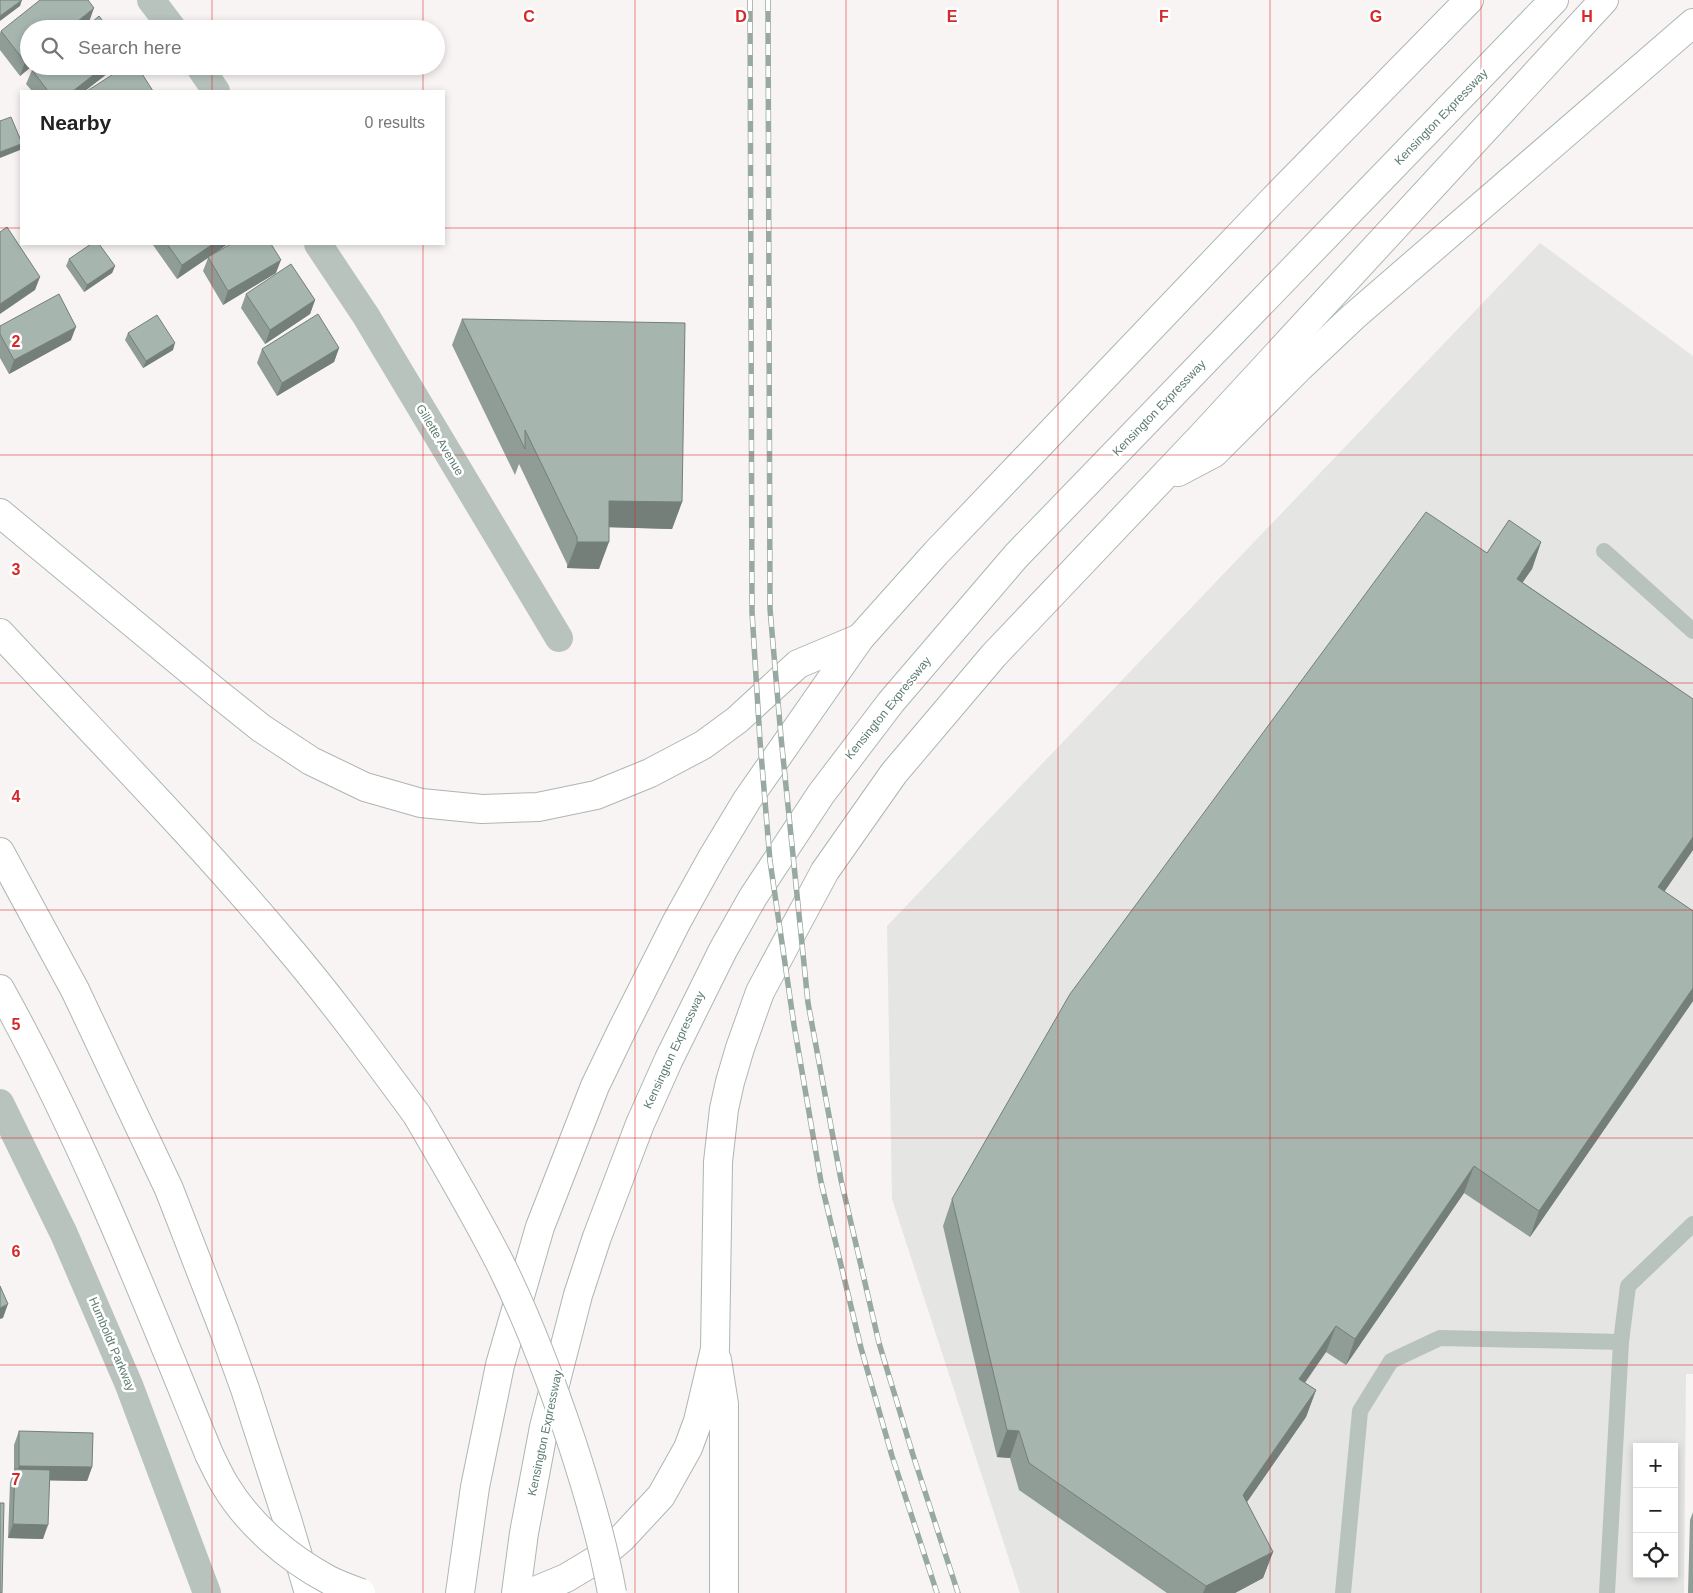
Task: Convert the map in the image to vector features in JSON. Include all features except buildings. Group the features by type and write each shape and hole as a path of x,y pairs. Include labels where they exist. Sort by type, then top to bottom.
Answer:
{"highway":[{"path":"460,1593 474,1487 502,1357 540,1227 595,1086 650,973 712,858 747,800 860,638 943,546 1264,210 1469,0"},
{"name":"Kensington Expressway","path":"516,1593 524,1533 544,1427 578,1295 597,1237 640,1124 669,1059 723,950 764,881 821,794 891,702 1016,556 1554,0"},
{"path":"724,1593 724,1404 715,1349 717,1171 720,1135 730,1082 760,992 824,872 894,773 994,654 1208,430 1604,0"},
{"path":"1156,483 1214,453 1352,317 1693,23"},
{"path":"0,513 261,728 311,761 365,787 421,803 482,809 538,807 596,795 650,773 703,745 737,720 798,664 860,638"},
{"path":"0,633 209,857 281,939 349,1024 417,1115 453,1176 502,1268 544,1363 584,1480 612,1593"},
{"path":"0,852 74,990 169,1189 245,1390 287,1518 309,1593"},
{"path":"0,989 90,1166 133,1266 209,1454 226,1486 246,1514 271,1540 330,1580 361,1593"},
{"path":"530,1593 566,1578 596,1560 622,1538 651,1508 688,1448 698,1421 715,1349"}],"street":[{"path":"151,0 165,20"},
{"path":"205,75 215,90"},
{"name":"Gillette Avenue","path":"319,245 366,316 559,638"},
{"name":"Humboldt Parkway","path":"0,1103 64,1234 129,1384 208,1593"}],"lane":[{"path":"1604,551 1693,631"},
{"path":"1607,1593 1621,1342 1628,1286 1693,1224"},
{"path":"1343,1593 1360,1411 1391,1362 1440,1338 1621,1342"}],"shaded area":[{"path":"1540,243 1693,356 1693,1374 1686,1374 1684,1593 1020,1593 892,1199 887,926"}],"railway":[{"path":"750,0 752,612 770,861 794,1025 821,1182 861,1348 892,1456 937,1593"},
{"path":"768,0 770,609 808,1003 841,1180 879,1343 958,1593"}]}
